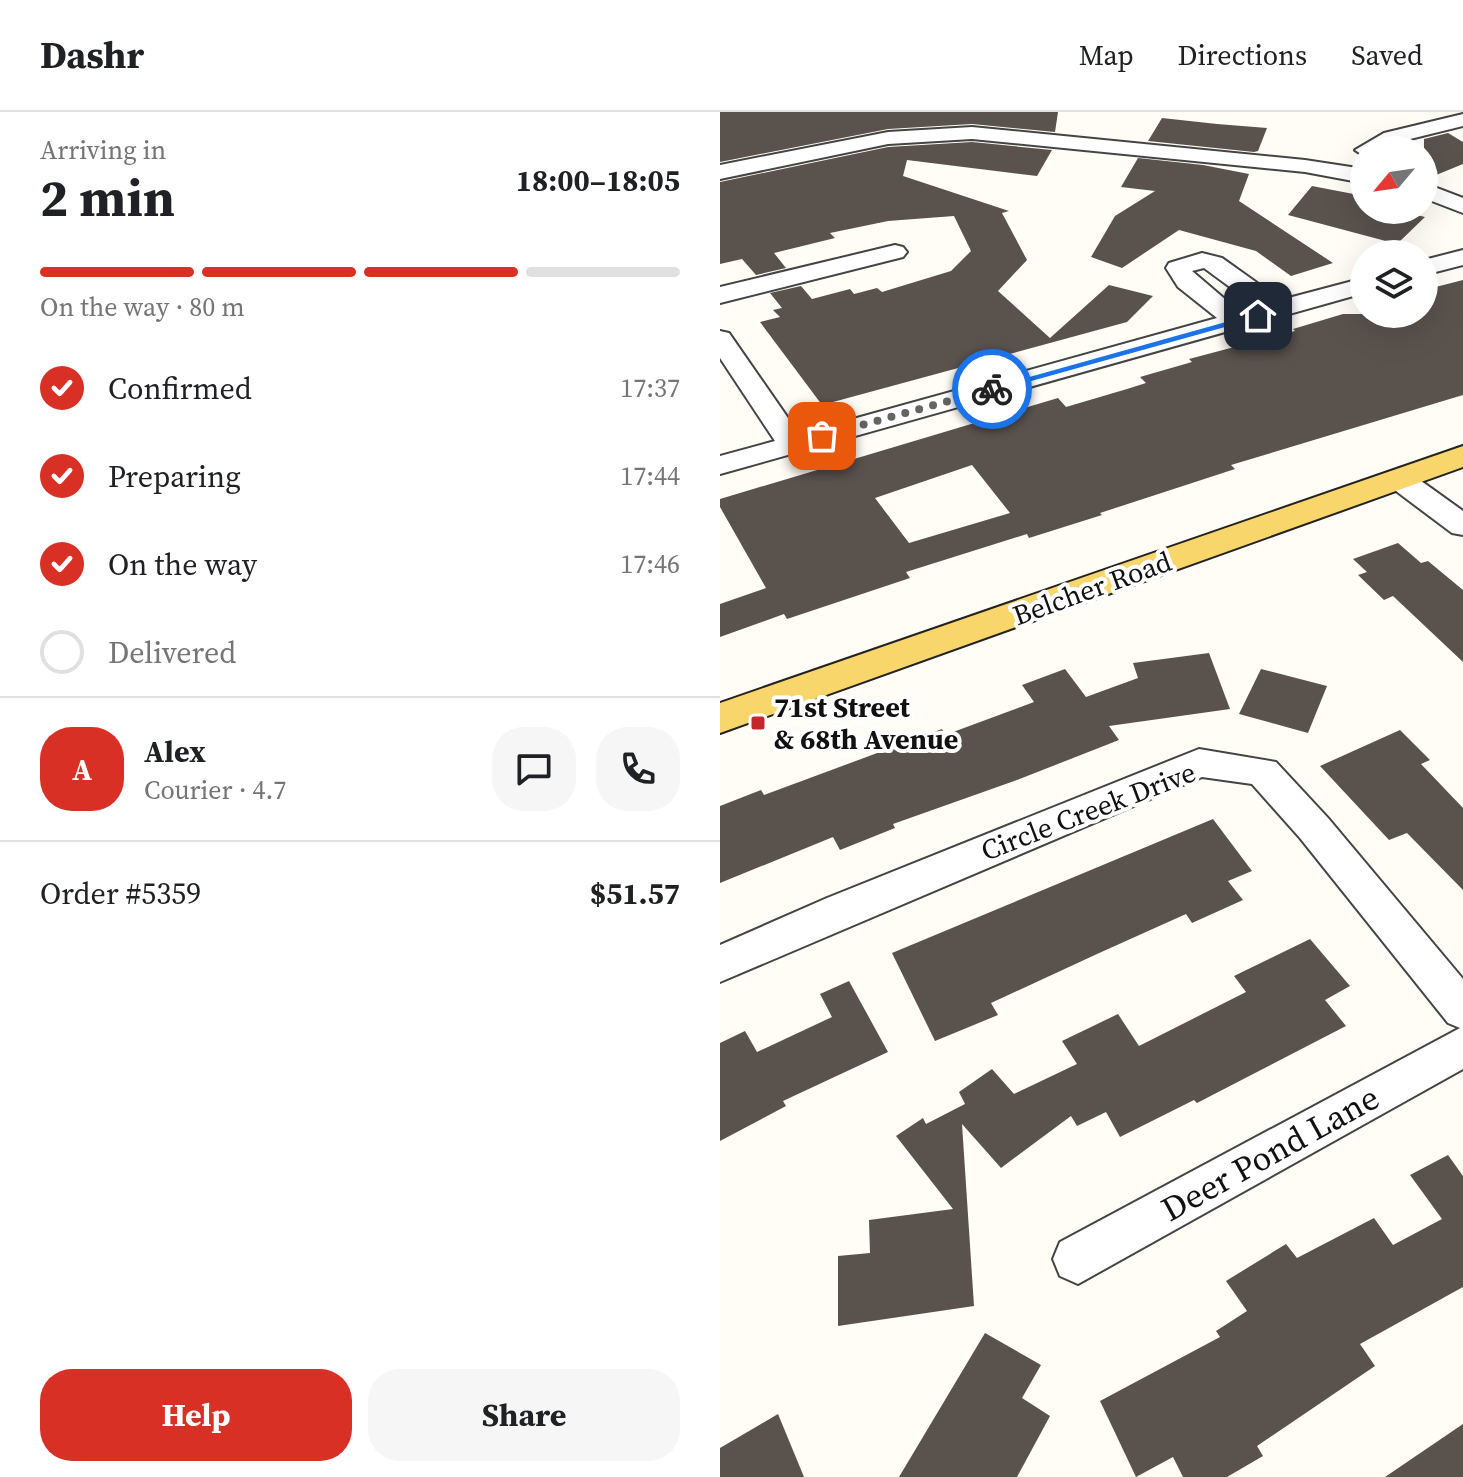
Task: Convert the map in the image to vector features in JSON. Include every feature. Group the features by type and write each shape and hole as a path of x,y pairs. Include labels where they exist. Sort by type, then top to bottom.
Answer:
{"main road":[{"name":"Belcher Road","path":"720,718 1463,456"}],"street":[{"path":"1395,136 1463,120"},
{"path":"720,172 831,148 930,134 1086,135 1350,173"},
{"path":"1438,196 1463,206"},
{"path":"720,295 895,252"},
{"path":"1438,264 1463,257"},
{"path":"1237,322 1187,282 1178,268 1202,260 1213,263 1278,310"},
{"path":"720,465 1350,289"},
{"path":"720,339 792,444"},
{"path":"1399,479 1463,526"},
{"name":"Circle Creek Drive","path":"720,964 841,910 1199,763 1263,772 1314,828 1463,1010"},
{"name":"Deer Pond Lane","path":"1078,1259 1463,1046"}],"building":[{"path":"720,112 1058,112 1055,132 972,124 888,129 720,162"},
{"path":"1162,118 1267,128 1258,151 1254,152 1148,141"},
{"path":"1448,133 1463,142 1463,164 1438,174 1436,136"},
{"path":"972,142 1052,150 1037,176 907,160 903,176 1009,211 1002,213 1027,260 998,291 1050,338 1109,285 1153,296 1127,322 822,405 760,322 780,317 773,310 782,308 770,293 801,286 812,299 850,289 854,294 877,288 882,292 951,271 971,251 954,216 888,221 830,233 835,238 774,253 786,268 756,275 742,259 720,264 720,182 888,147"},
{"path":"1138,158 1249,174 1239,201 1333,263 1291,276 1256,251 1179,230 1122,268 1091,257 1115,216 1155,191 1121,187"},
{"path":"1312,186 1350,193 1350,224 1418,224 1401,240 1382,240 1288,215"},
{"path":"1463,280 1463,395 1231,465 1235,469 1100,513 1102,515 1029,538 1027,534 906,572 910,578 787,619 784,614 720,637 720,604 766,588 720,507 720,499 1058,398 1066,407 1127,389 1146,383 1140,377 1192,362 1189,359 1295,331 1293,329 1350,314 1350,328 1438,328 1438,286","holes":["972,465 1010,513 909,543 875,498"]},
{"path":"1398,543 1421,563 1428,561 1463,590 1463,662 1393,596 1384,600 1358,575 1367,572 1353,559"},
{"path":"1209,653 1230,709 1109,726 1119,740 893,824 895,828 840,850 833,837 720,883 720,806 761,790 764,795 942,729 945,735 1034,702 1022,685 1065,669 1086,697 1138,678 1133,663"},
{"path":"1261,669 1327,686 1308,733 1239,714"},
{"path":"1400,730 1430,760 1421,764 1463,808 1463,890 1407,833 1389,840 1320,766"},
{"path":"1213,819 1252,871 1228,881 1243,900 1192,923 1186,914 1097,954 991,1003 998,1015 935,1041 892,953"},
{"path":"1310,939 1350,986 1325,1000 1346,1026 1197,1103 1194,1100 1120,1137 1106,1112 1077,1126 1071,1116 1001,1168 962,1124 974,1306 838,1326 838,1256 870,1253 869,1220 953,1209 896,1136 923,1118 926,1124 965,1104 959,1092 992,1069 1014,1094 1077,1064 1062,1041 1118,1014 1139,1046 1246,992 1234,976"},
{"path":"849,981 888,1052 783,1101 786,1106 720,1141 720,1043 745,1031 757,1052 832,1017 820,994"},
{"path":"1448,1155 1463,1176 1463,1287 1360,1344 1375,1366 1257,1446 1263,1456 1227,1477 1183,1477 1173,1457 1136,1477 1100,1401 1220,1337 1216,1331 1247,1311 1226,1281 1286,1244 1297,1258 1374,1218 1393,1245 1442,1219 1410,1175"},
{"path":"985,1333 1041,1365 1022,1398 1050,1416 1017,1477 899,1477"},
{"path":"778,1414 804,1477 720,1477 720,1448"},
{"path":"1463,1424 1463,1477 1385,1477"}],"way so far":[{"path":"822,436 992,389"}],"place":[{"name":"71st Street & 68th Avenue","path":"758,723"}],"route":[{"path":"992,389 1258,316"}]}
